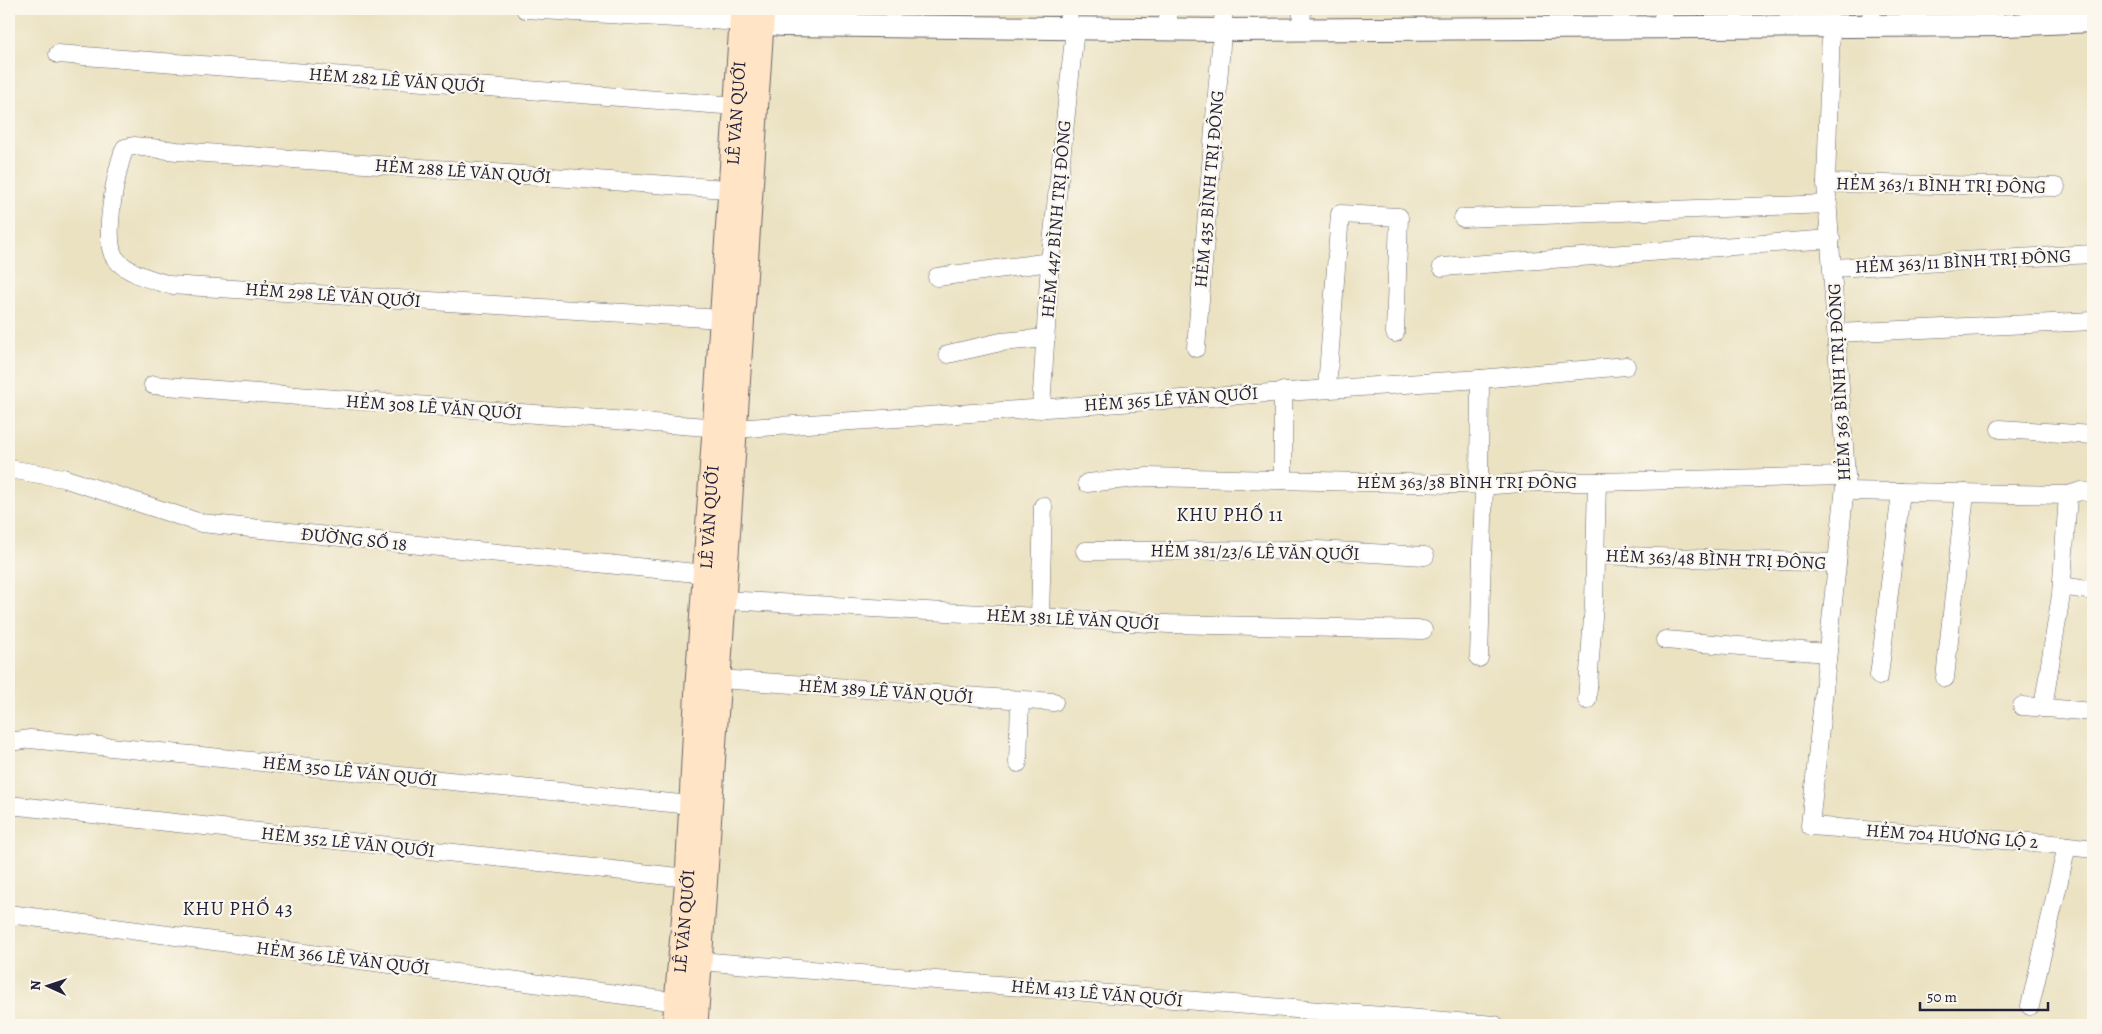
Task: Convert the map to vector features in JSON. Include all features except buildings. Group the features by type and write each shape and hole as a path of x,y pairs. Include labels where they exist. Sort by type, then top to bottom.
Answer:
{"main road":[{"name":"LÊ VĂN QUỚI","path":"676,1014 688,878 701,806 719,679 724,600 725,429 722,320 740,190 736,106 752,16"},
{"name":"LÊ VĂN QUỚI","path":"695,1025 699,961 706,574 725,429 752,16"}],"street":[{"path":"525,9 752,16 1070,22 1168,19 1663,18 1831,26 1871,17 2006,25 2093,21"},
{"name":"HẺM 435 BÌNH TRỊ ĐÔNG","path":"1196,348 1223,19"},
{"name":"HẺM 447 BÌNH TRỊ ĐÔNG","path":"1041,409 1050,262 1070,22"},
{"name":"HẺM 363 BÌNH TRỊ ĐÔNG","path":"1810,826 1846,484 1826,183 1831,26"},
{"name":"HẺM 282 LÊ VĂN QUỚI","path":"58,54 736,106"},
{"name":"HẺM 298 LÊ VĂN QUỚI","path":"177,151 134,146 125,148 113,184 110,249 115,259 122,265 150,279 170,285 722,320"},
{"name":"HẺM 288 LÊ VĂN QUỚI","path":"177,151 740,190"},
{"name":"HẺM 363/1 BÌNH TRỊ ĐÔNG","path":"1826,183 2056,187"},
{"path":"1463,218 1828,204"},
{"path":"1327,388 1340,214 1399,217 1395,333"},
{"path":"1442,267 1831,239"},
{"name":"HẺM 363/11 BÌNH TRỊ ĐÔNG","path":"1833,268 2093,254"},
{"path":"937,277 1050,262"},
{"path":"1837,333 2093,321"},
{"path":"948,354 1001,342 1046,338"},
{"name":"HẺM 365 LÊ VĂN QUỚI","path":"725,429 1041,409 1626,366"},
{"path":"1480,378 1482,485 1480,658"},
{"name":"HẺM 308 LÊ VĂN QUỚI","path":"153,386 725,429"},
{"path":"1283,391 1283,480"},
{"path":"2000,429 2093,434"},
{"name":"ĐƯỜNG SỐ 18","path":"9,468 63,478 201,523 706,574"},
{"name":"HẺM 363/38 BÌNH TRỊ ĐÔNG","path":"1087,483 1148,477 1482,485 1535,482 1846,484 1901,492 2068,495 2080,491 2093,493"},
{"path":"1587,700 1597,482"},
{"path":"1879,676 1901,492"},
{"path":"1945,678 1965,493"},
{"path":"2042,708 2062,586 2068,495"},
{"path":"1040,617 1043,506"},
{"name":"HẺM 381/23/6 LÊ VĂN QUỚI","path":"1085,551 1318,550 1425,556"},
{"name":"HẺM 363/48 BÌNH TRỊ ĐÔNG","path":"1595,555 1837,563"},
{"path":"2062,586 2093,591"},
{"name":"HẺM 381 LÊ VĂN QUỚI","path":"724,600 1169,624 1423,630"},
{"path":"1665,640 1827,652"},
{"name":"HẺM 389 LÊ VĂN QUỚI","path":"719,679 1054,702"},
{"path":"1018,763 1020,700"},
{"path":"2022,706 2093,712"},
{"name":"HẺM 350 LÊ VĂN QUỚI","path":"9,742 30,739 701,806"},
{"name":"HẺM 352 LÊ VĂN QUỚI","path":"9,805 688,878"},
{"name":"HẺM 704 HƯƠNG LỘ 2","path":"1810,826 2093,849"},
{"path":"2030,1006 2067,846"},
{"name":"HẺM 366 LÊ VĂN QUỚI","path":"9,914 676,1014"},
{"name":"HẺM 413 LÊ VĂN QUỚI","path":"699,961 1495,1025"}],"district":[{"name":"KHU PHỐ 11","path":"1230,514"},
{"name":"KHU PHỐ 43","path":"238,908"}]}
